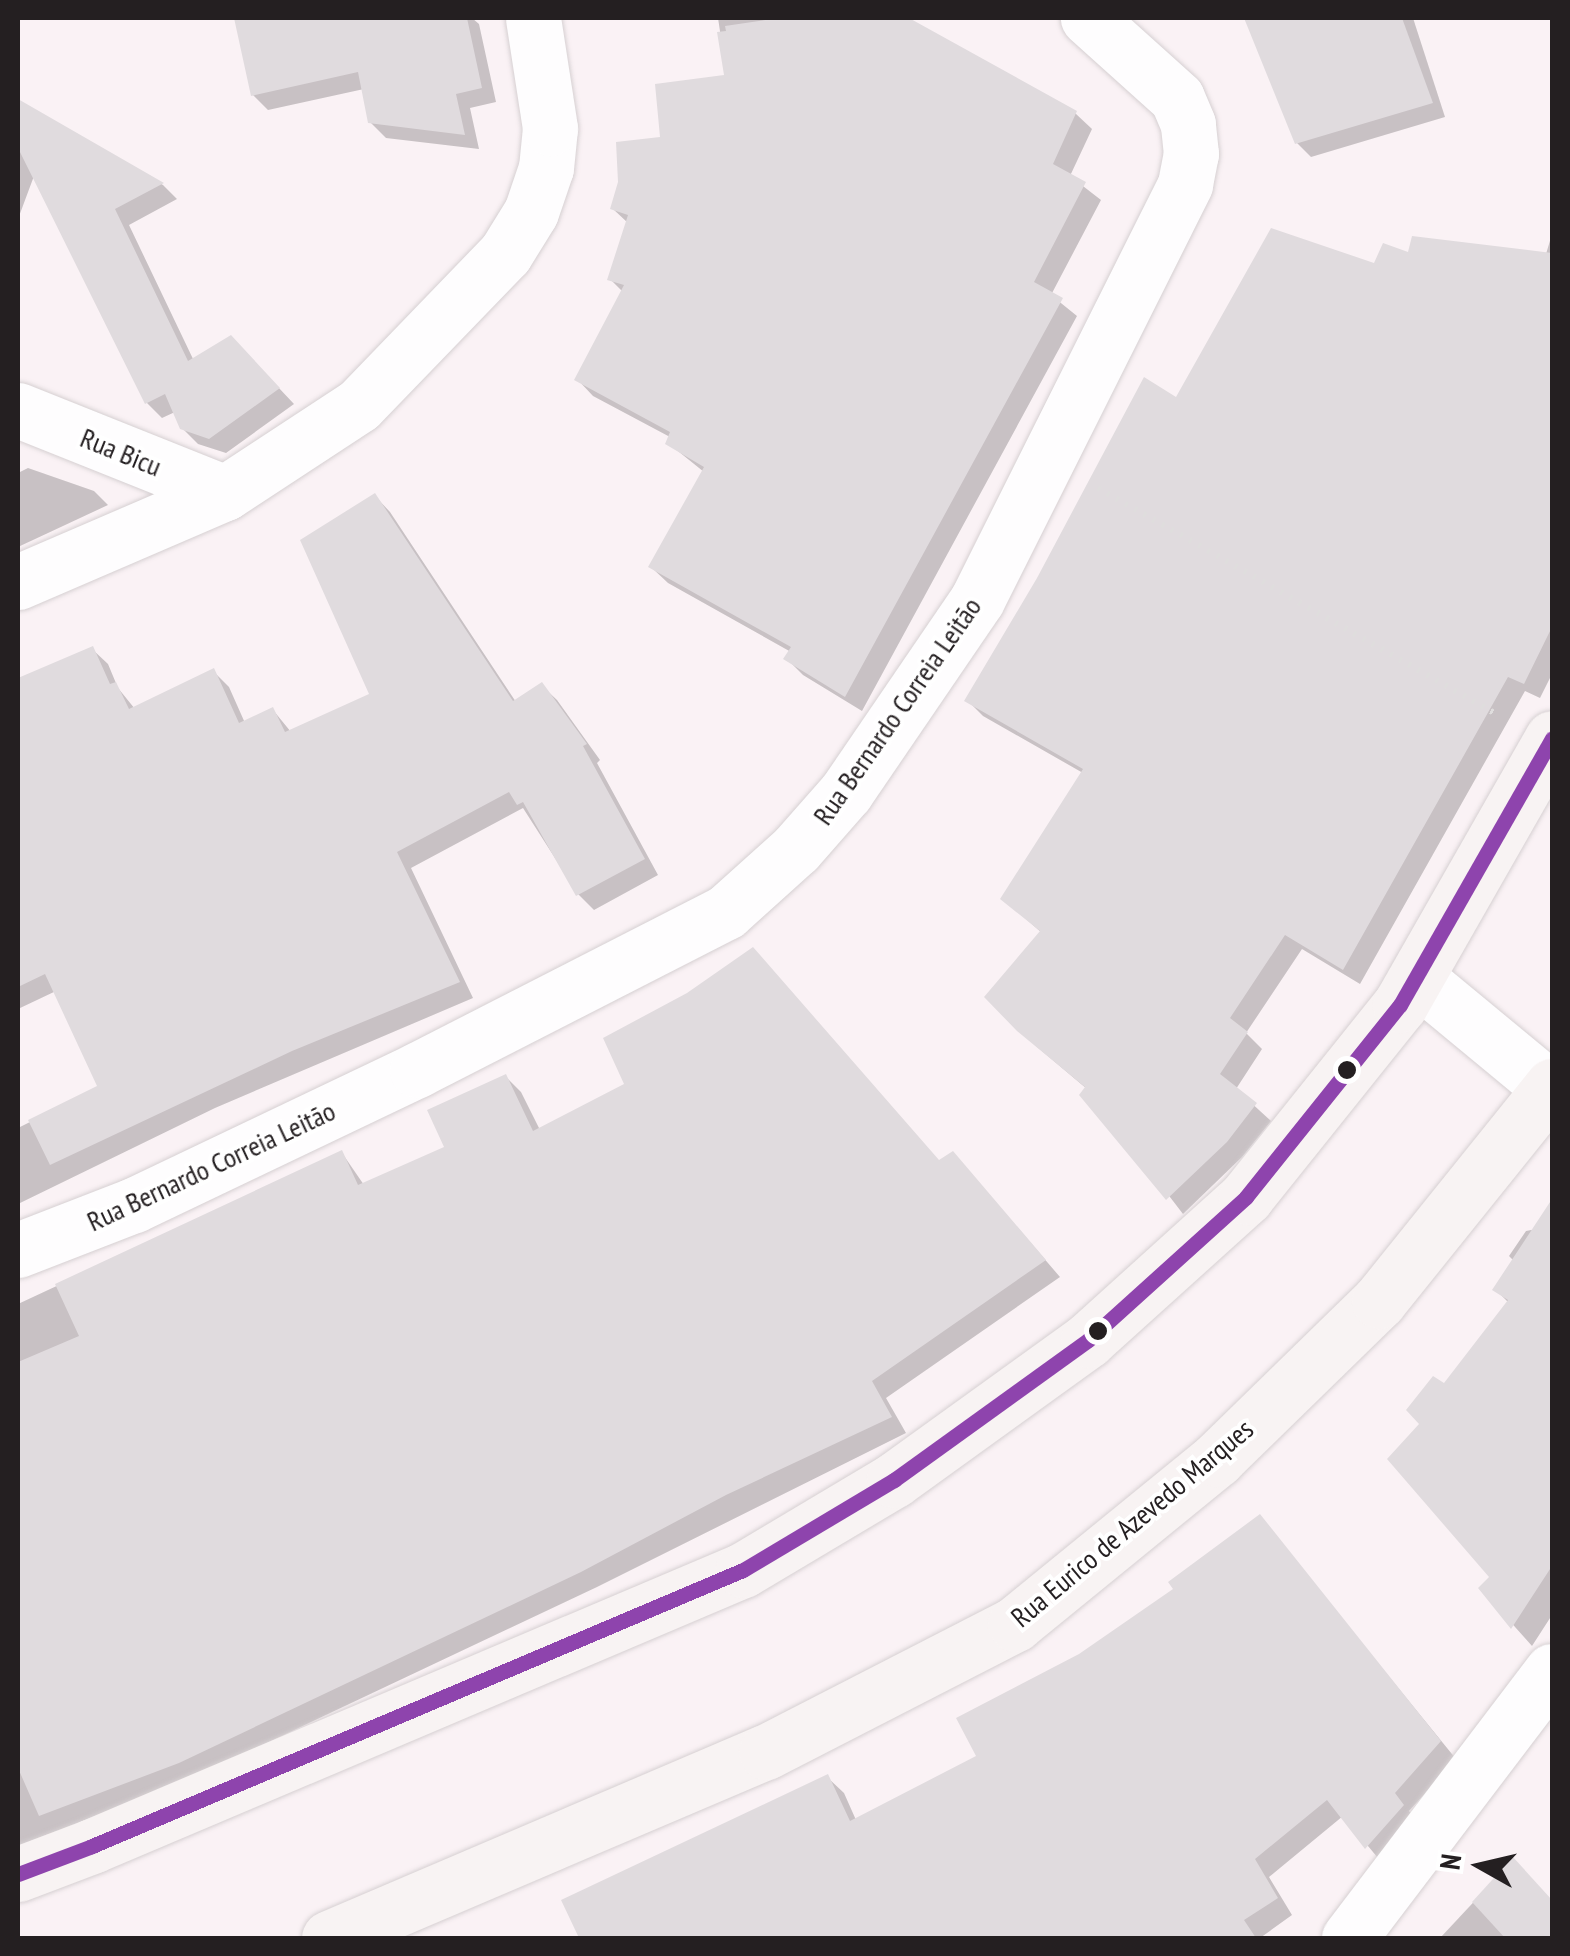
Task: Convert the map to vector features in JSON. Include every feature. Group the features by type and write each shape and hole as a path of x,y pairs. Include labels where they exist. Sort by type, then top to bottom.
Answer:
{"street":[{"path":"18,582 225,493 360,404 505,254 532,212 546,168 550,128 533,18"},
{"name":"Rua Bernardo Correia Leitão","path":"18,1250 188,1180 417,1070 726,912 796,849 846,792 977,600 1185,184 1191,154 1188,124 1177,98 1088,18"},
{"name":"Rua Bicu","path":"18,410 225,493"},
{"path":"18,1874 743,1570 894,1480 1088,1340 1246,1197 1418,979 1551,741"},
{"path":"1418,979 1552,1088"},
{"name":"Rua Eurico de Azevedo Marques","path":"330,1938 766,1752 1015,1624 1217,1459 1379,1301 1552,1088"},
{"path":"1349,1938 1552,1671"}],"path":[{"path":"1047,460 1551,741"}],"building":[{"path":"234,18 467,18 482,88 456,94 465,135 368,123 358,72 251,96"},
{"path":"779,18 909,18 1077,111 1053,164 1086,182 1034,282 1063,298 845,697 783,659 791,647 648,567 704,467 665,444 670,432 574,380 624,285 607,280 628,215 610,209 618,182 616,142 660,137 655,84 724,75 717,32 726,31 725,26"},
{"path":"1244,18 1402,18 1433,103 1295,144"},
{"path":"18,99 164,183 115,209 188,361 231,335 280,388 209,439 180,429 165,394 145,404 18,148"},
{"path":"1271,228 1374,263 1383,243 1408,252 1412,236 1552,253 1552,627 1524,684 1508,677 1343,970 1285,935 1230,1018 1248,1032 1220,1074 1257,1103 1227,1142 1166,1200 1079,1095 1085,1087 1017,1031 984,997 1040,931 1000,899 1083,769 964,701 1037,578 1144,377 1176,397"},
{"path":"375,493 513,701 542,682 587,744 583,746 645,859 576,896 523,802 517,805 509,792 397,852 460,982 292,1051 50,1165 28,1120 97,1086 45,974 18,987 18,678 93,646 110,684 116,682 129,709 214,668 239,723 273,707 285,732 369,694 300,540"},
{"path":"753,947 939,1160 953,1151 1046,1260 872,1381 892,1417 726,1495 581,1572 179,1763 39,1816 18,1768 18,1362 79,1336 55,1284 342,1150 358,1185 444,1147 427,1110 506,1074 533,1131 624,1084 603,1038 687,993"},
{"path":"1552,1199 1552,1566 1511,1629 1478,1588 1489,1577 1387,1459 1419,1424 1406,1410 1433,1376 1444,1383 1508,1300 1492,1290"},
{"path":"1260,1514 1441,1741 1395,1793 1404,1805 1365,1849 1327,1800 1255,1859 1278,1898 1244,1920 1256,1938 579,1938 561,1900 828,1774 850,1821 976,1756 956,1718 1079,1654 1173,1589 1168,1582"},
{"path":"1513,1857 1552,1900 1552,1938 1505,1938 1472,1902"}],"transit line":[{"path":"18,1874 743,1570 894,1480 1088,1340 1246,1197 1400,1005 1552,738"}]}
